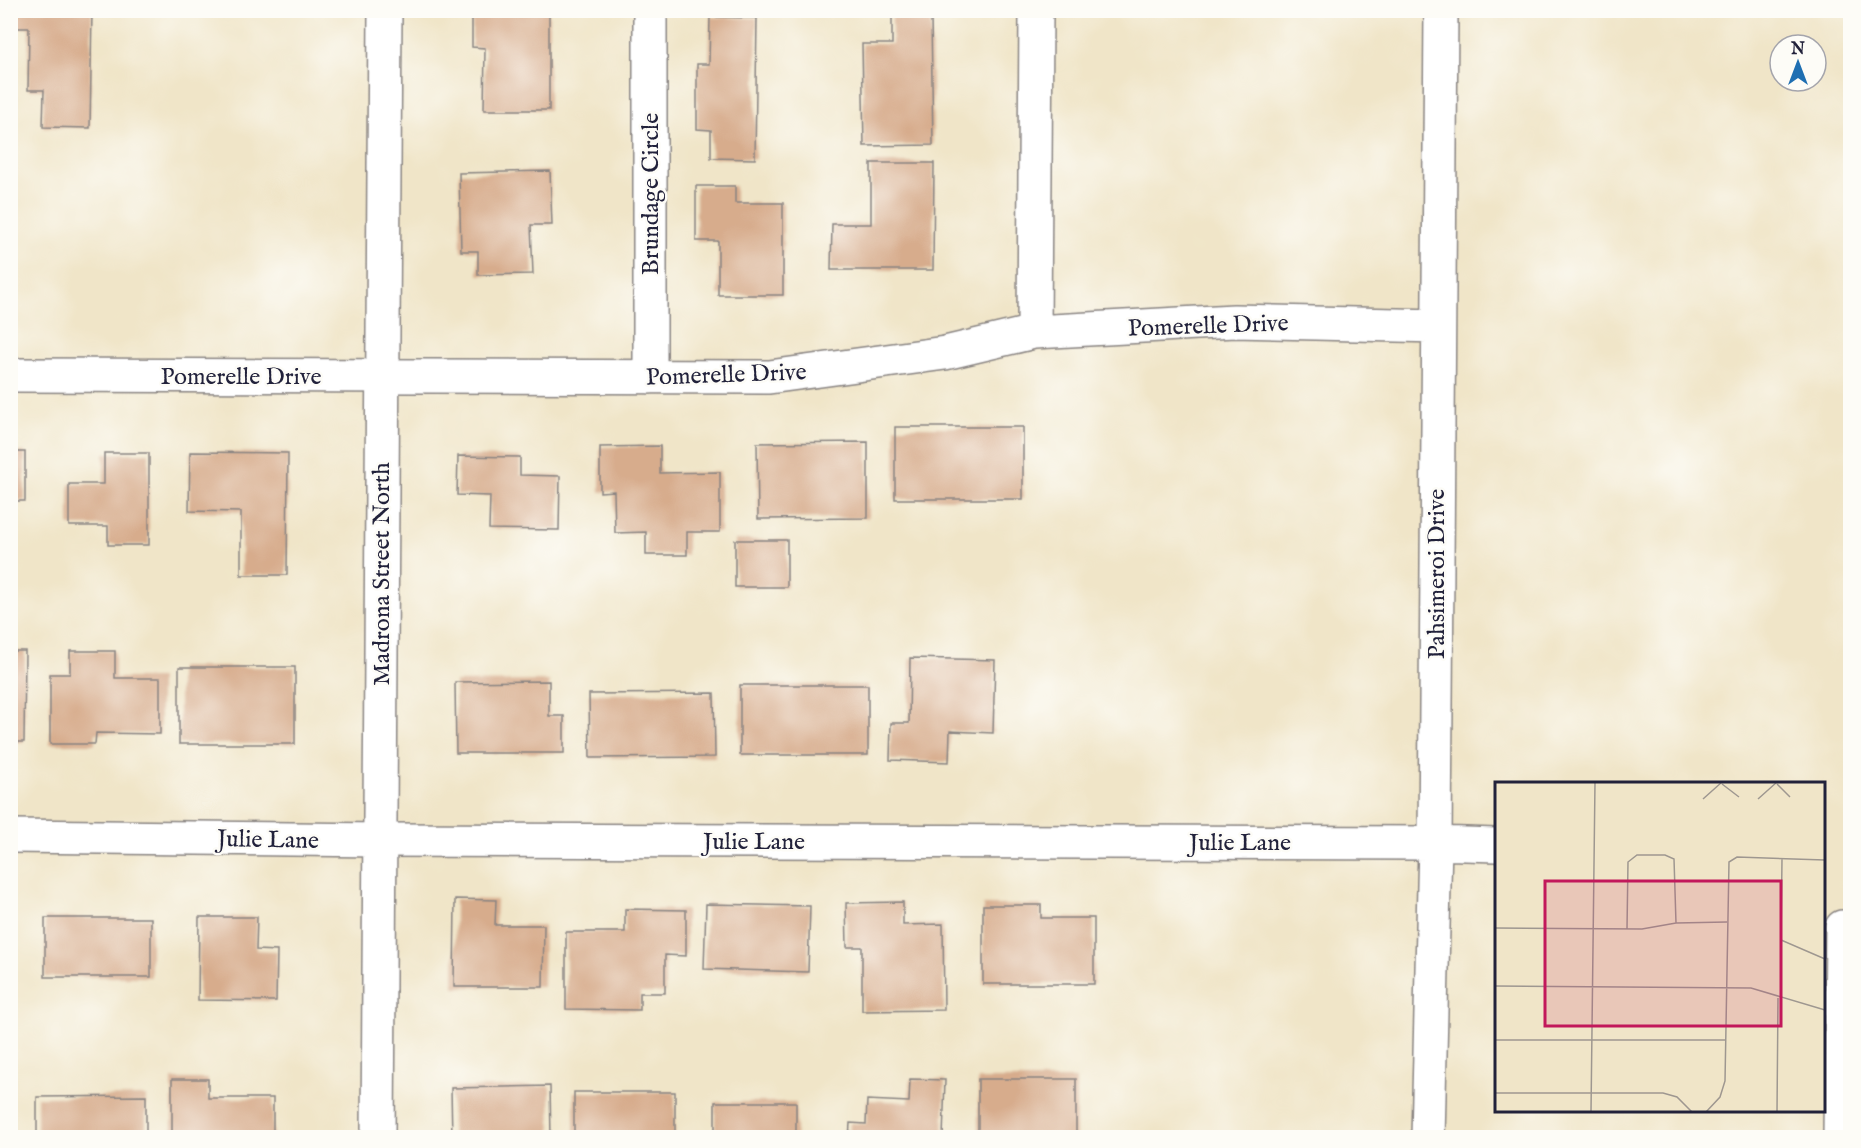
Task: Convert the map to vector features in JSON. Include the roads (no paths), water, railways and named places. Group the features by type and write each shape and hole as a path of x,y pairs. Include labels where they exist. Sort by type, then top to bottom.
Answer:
{"street":[{"name":"Madrona Street North","path":"378,1137 385,10"},
{"name":"Brundage Circle","path":"650,10 651,377"},
{"path":"1034,332 1036,10"},
{"name":"Pahsimeroi Drive","path":"1428,1137 1435,843 1441,10"},
{"name":"Pomerelle Drive","path":"10,375 769,377 945,353 1034,332 1234,321 1438,327"},
{"name":"Julie Lane","path":"10,836 1495,845"},
{"path":"1839,926 1840,1137"}]}
